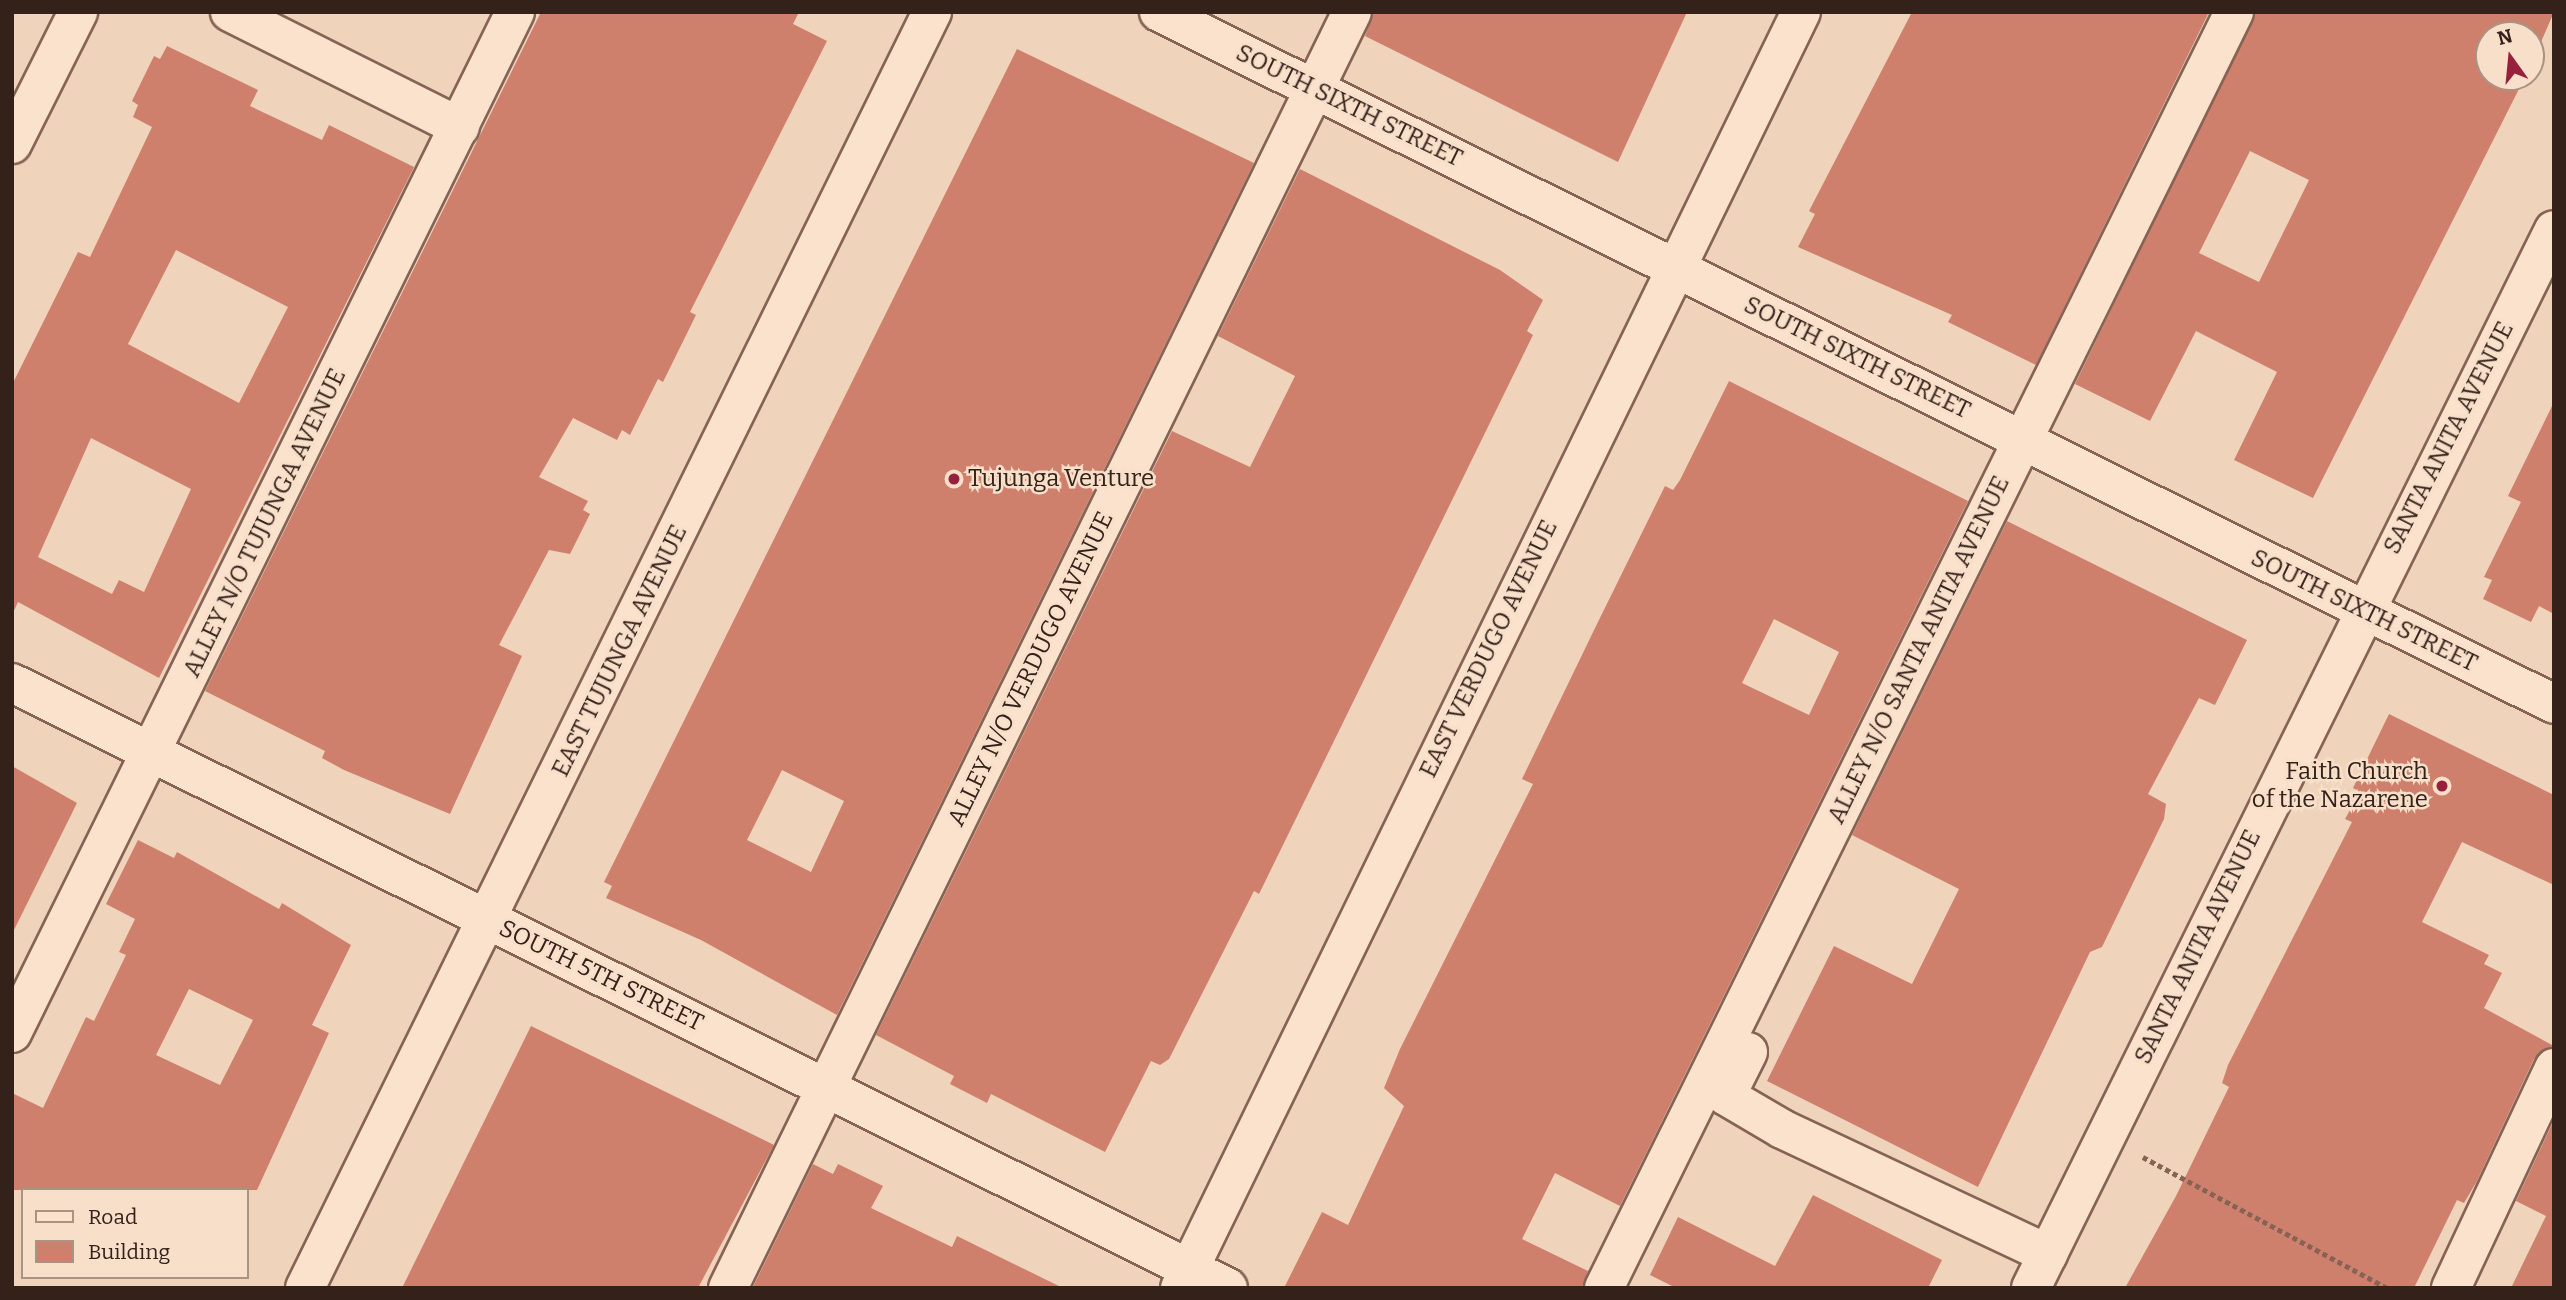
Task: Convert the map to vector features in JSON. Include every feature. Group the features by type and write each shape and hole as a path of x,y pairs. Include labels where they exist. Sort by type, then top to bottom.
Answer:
{"street":[{"path":"12,144 78,12"},
{"path":"230,12 460,127"},
{"name":"ALLEY N/O TUJUNGA AVENUE","path":"12,1032 153,751 515,12"},
{"name":"EAST TUJUNGA AVENUE","path":"305,1288 932,12"},
{"name":"SOUTH SIXTH STREET","path":"1159,12 2554,704"},
{"name":"ALLEY N/O VERDUGO AVENUE","path":"728,1288 1352,12"},
{"name":"EAST VERDUGO AVENUE","path":"1185,1278 1673,266 1801,12"},
{"name":"ALLEY N/O SANTA ANITA AVENUE","path":"1604,1288 2234,12"},
{"name":"SANTA ANITA AVENUE","path":"2031,1288 2363,609 2554,230"},
{"name":"SOUTH 5TH STREET","path":"12,683 826,1088 1185,1278 1228,1288"},
{"path":"1805,940 1726,1096 1806,1141 2048,1254"},
{"path":"2451,1288 2554,1068"}],"path":[{"path":"2139,1155 2387,1288"}],"building":[{"path":"541,12 799,12 793,24 827,41 690,312 696,315 663,382 658,379 630,435 622,430 617,440 573,418 539,477 588,501 583,510 590,514 570,554 549,550 499,645 522,656 450,814 344,770 322,758 325,751 205,691"},
{"path":"1374,12 1687,12 1618,162 1365,36"},
{"path":"1912,12 2209,12 2036,365 1948,322 1952,315 1798,247 1815,214 1809,211"},
{"path":"2256,12 2554,12 2545,33 2545,21 2475,21 2475,91 2518,91 2313,498 2234,460 2277,372 2196,331 2150,421 2075,384","holes":["2250,151 2309,180 2259,282 2199,253"]},
{"path":"167,46 258,90 250,106 322,140 329,125 414,167 159,678 18,602 12,615 12,385 78,252 90,257 152,127 133,117 138,105 132,101 154,56 160,59","holes":["176,250 288,307 239,403 128,344","91,438 191,489 144,592 119,580 112,594 38,557"]},
{"path":"1017,49 1254,163 837,1015 701,940 606,898 612,886 604,882","holes":["782,770 844,801 811,872 747,840"]},
{"path":"1300,169 1500,270 1543,300 1527,331 1533,335 1259,894 1254,891 1169,1059 1160,1065 1151,1061 1105,1152 991,1094 987,1103 950,1084 954,1076 876,1035 1172,431 1250,467 1295,376 1218,336"},
{"path":"1729,381 1968,501 1620,1206 1555,1173 1522,1239 1588,1271 1582,1288 1284,1288 1322,1212 1348,1225 1404,1106 1384,1088 1400,1049 1533,784 1522,779 1596,626 1665,486 1673,490","holes":["1774,619 1839,652 1809,715 1742,683"]},
{"path":"2554,402 2554,614 2539,606 2531,622 2483,599 2492,580 2484,577 2521,502 2508,496"},
{"path":"2007,521 2247,640 2215,705 2199,698 2148,794 2166,804 2164,819 2102,947 2090,952 1978,1187 1767,1081 1834,946 1912,984 1959,889 1852,835"},
{"path":"2389,714 2554,795 2554,885 2462,842 2422,922 2489,955 2484,964 2502,973 2484,1008 2554,1046 2534,1059 2477,1181 2464,1203 2457,1200 2414,1288 2125,1288 2176,1196 2229,1087 2222,1083 2228,1065 2352,822 2345,819 2360,792 2353,788"},
{"path":"12,766 77,803 12,934"},
{"path":"138,840 174,858 177,852 279,909 282,903 351,945 312,1025 329,1033 257,1190 12,1190 12,1093 43,1108 86,1017 94,1021 126,955 119,952 135,919 106,904","holes":["189,989 253,1020 220,1085 156,1055"]},
{"path":"531,1026 774,1145 698,1288 402,1288"},
{"path":"2554,1120 2554,1288 2511,1288 2546,1216 2516,1201"},
{"path":"813,1164 833,1174 838,1164 883,1186 871,1208 952,1247 957,1236 1063,1288 753,1287"},
{"path":"1813,1195 1942,1260 1928,1288 1676,1288 1650,1275 1678,1217 1775,1266"}],"place":[{"name":"Tujunga Venture","path":"954,479"},
{"name":"Faith Church of the Nazarene","path":"2442,786"}]}
